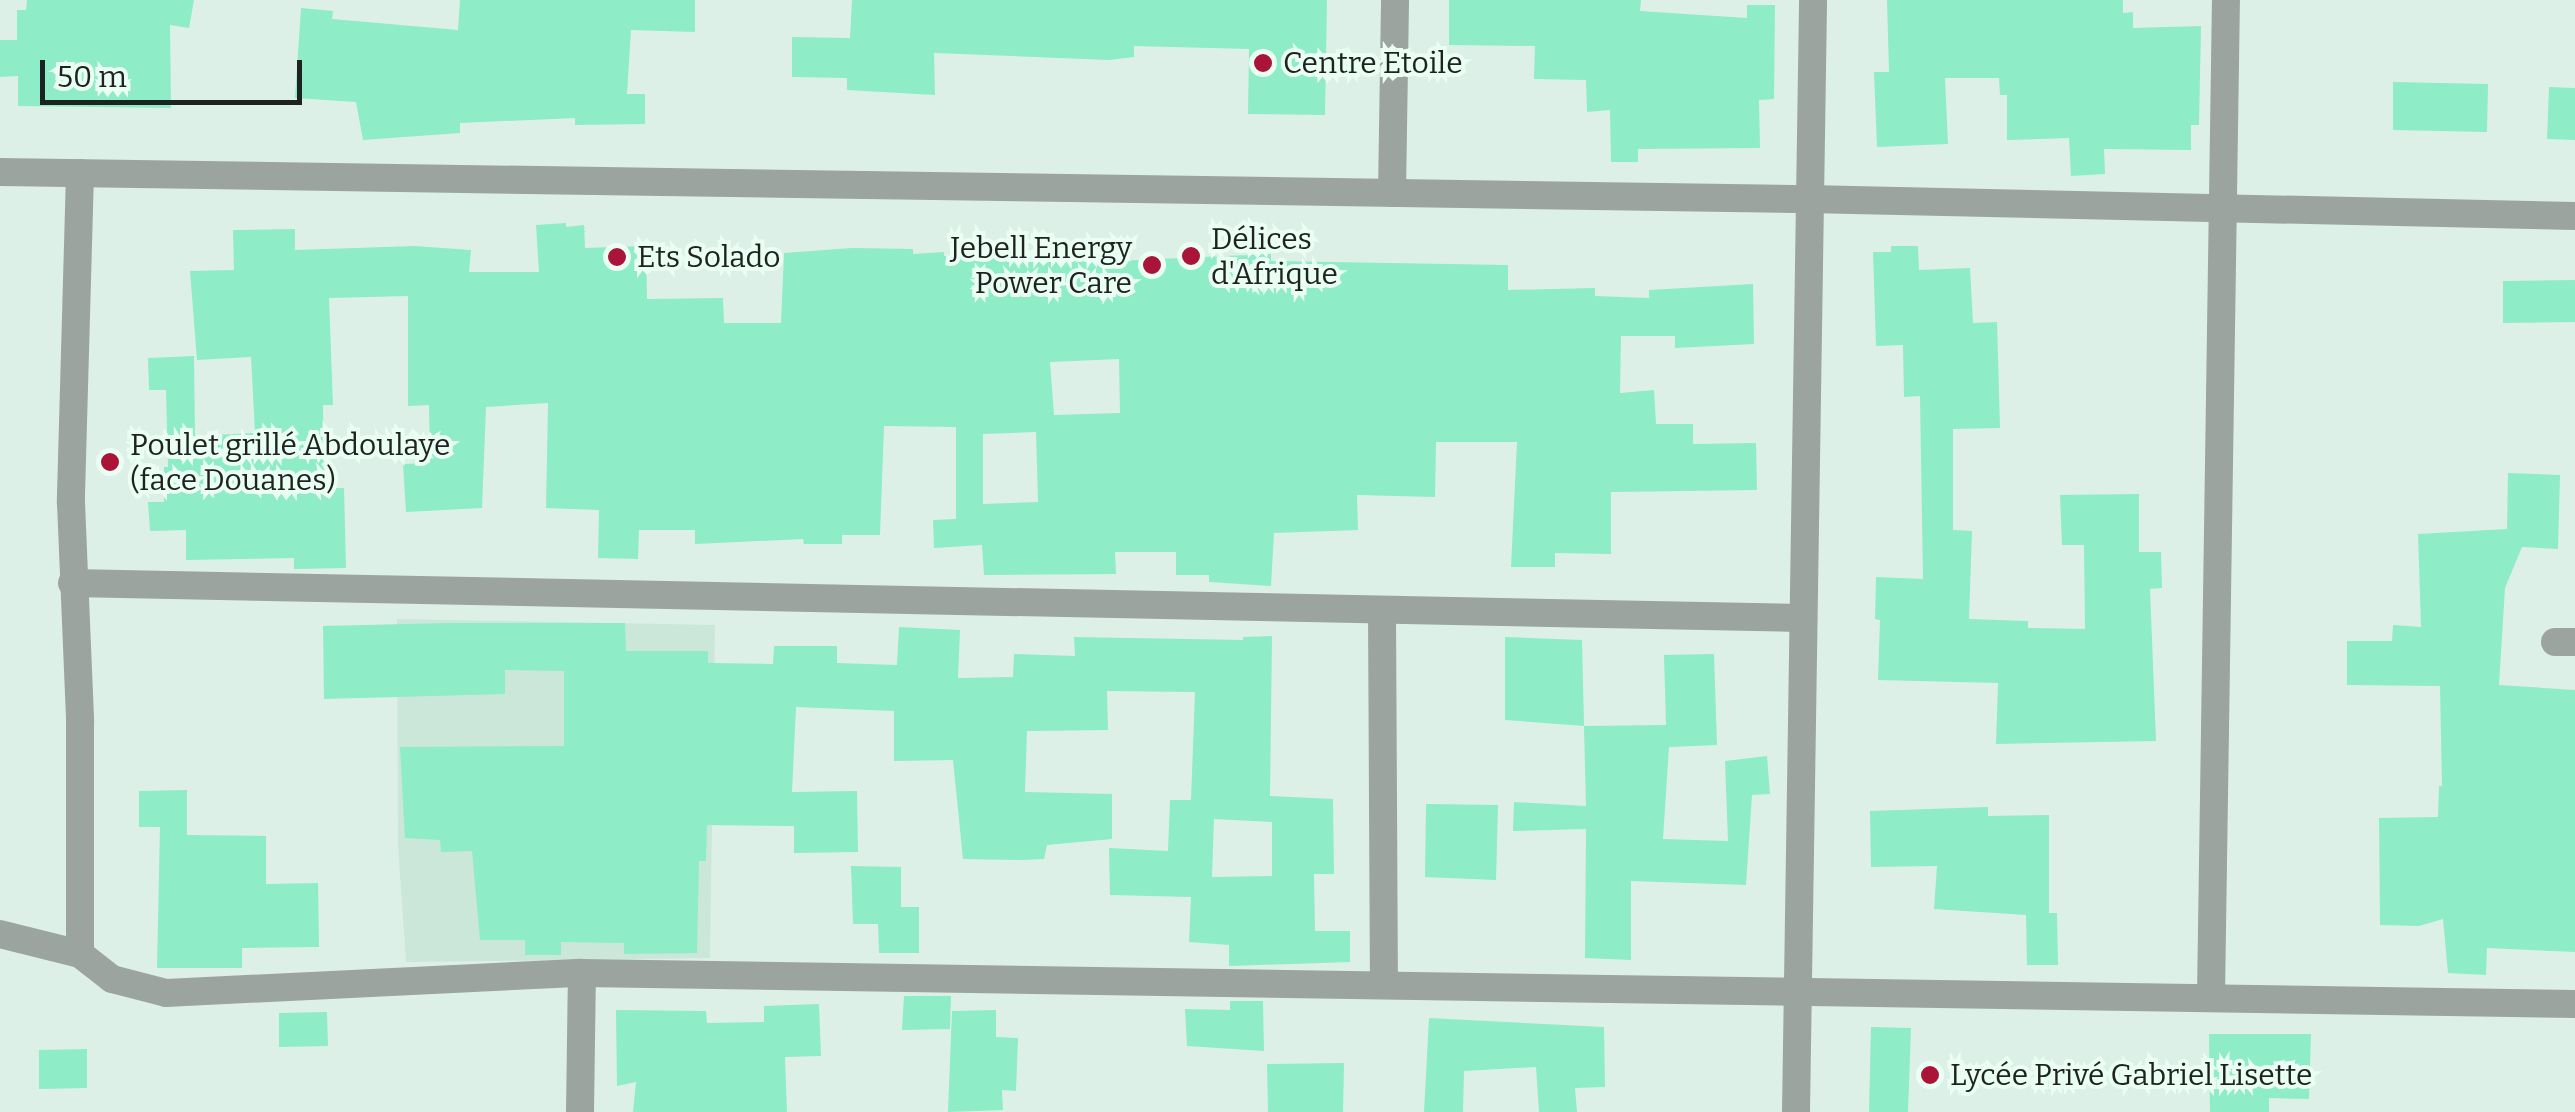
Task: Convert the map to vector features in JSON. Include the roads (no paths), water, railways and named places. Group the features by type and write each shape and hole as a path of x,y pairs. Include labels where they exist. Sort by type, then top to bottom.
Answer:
{"street":[{"path":"1392,193 1395,0"},
{"path":"1796,1112 1812,0"},
{"path":"2211,996 2219,210 2226,0"},
{"path":"0,172 1808,199 2575,216"},
{"path":"80,173 72,583 80,722 80,954"},
{"path":"72,583 1801,618"},
{"path":"1382,611 1384,982"},
{"path":"0,934 80,954 112,979 166,994 582,973 1384,982 1798,994 2211,996 2575,1004"},
{"path":"580,1112 582,973"}],"place":[{"name":"Centre Etoile","path":"1263,63"},
{"name":"Délices d'Afrique","path":"1191,256"},
{"name":"Ets Solado","path":"617,257"},
{"name":"Jebell Energy Power Care","path":"1152,265"},
{"name":"Poulet grillé Abdoulaye (face Douanes)","path":"110,462"},
{"name":"Lycée Privé Gabriel Lisette","path":"1930,1075"}]}
